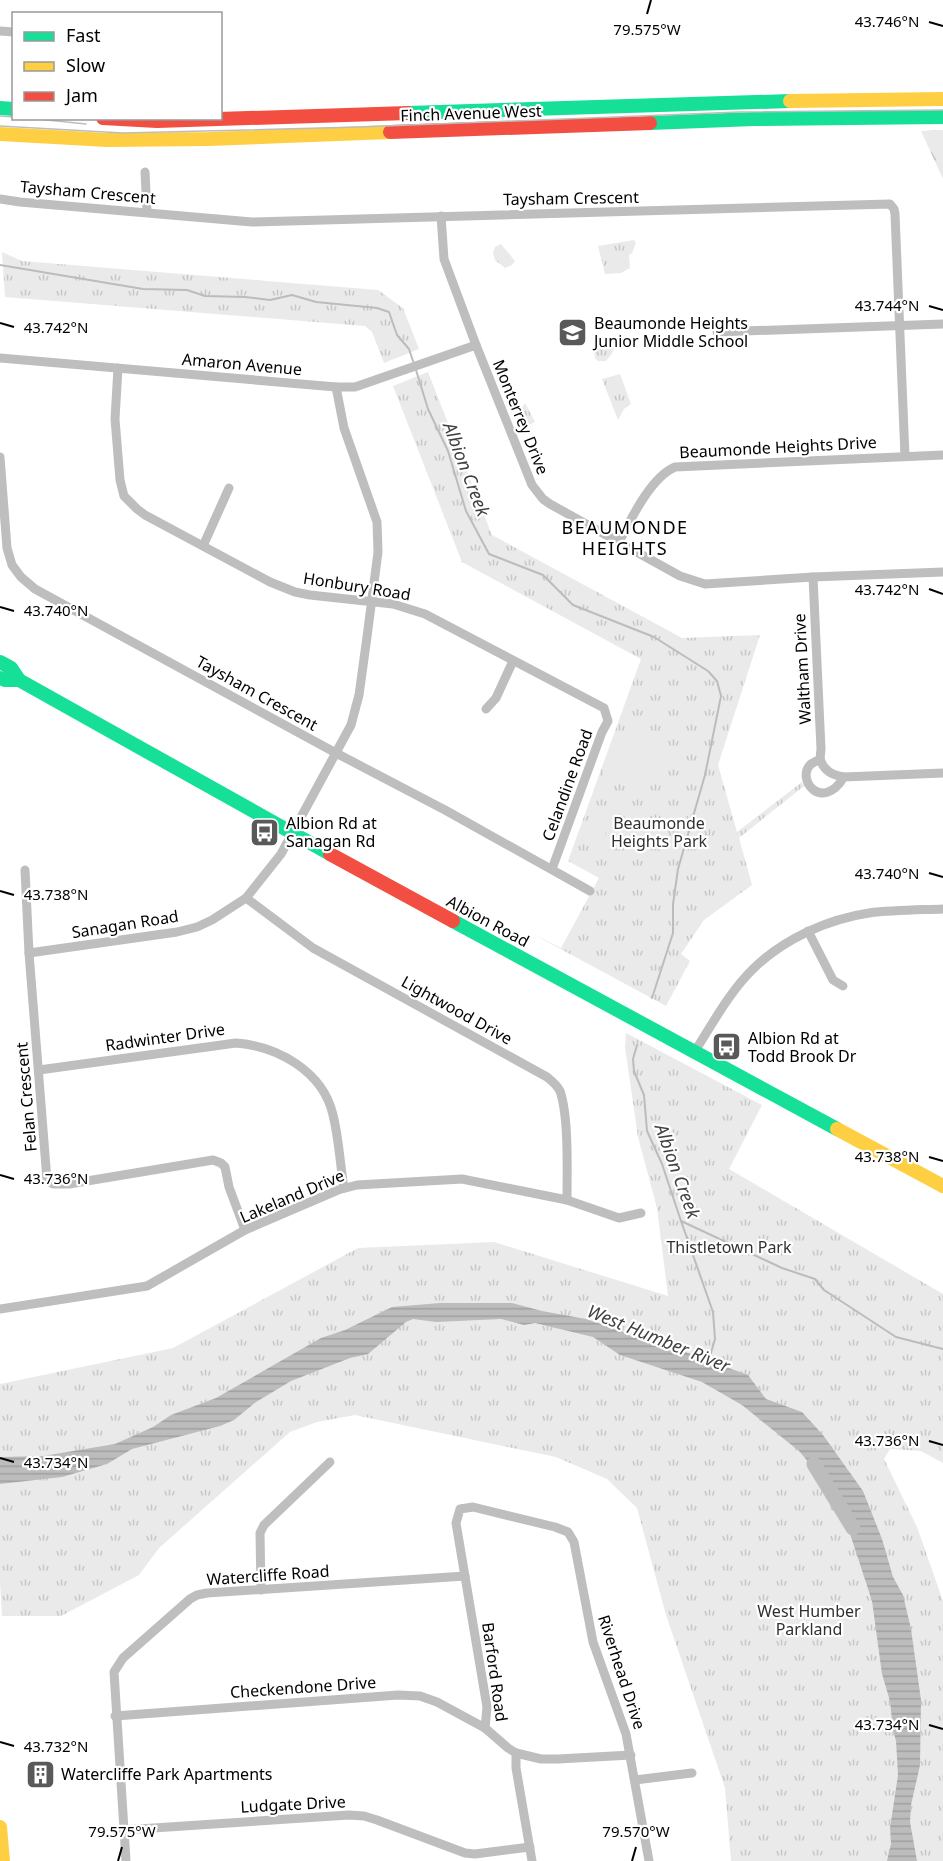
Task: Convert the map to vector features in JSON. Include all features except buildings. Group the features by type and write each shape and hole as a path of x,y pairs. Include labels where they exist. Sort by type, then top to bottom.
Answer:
{"main road":[{"name":"Finch Avenue West","path":"222,120 745,101 943,99"},
{"name":"Finch Avenue West","path":"0,134 107,140 209,139 754,118 943,117"},
{"name":"Finch Avenue West","path":"139,120 208,120"},
{"name":"Albion Road","path":"0,662 11,668 19,680 292,834 943,1186"},
{"name":"Albion Road","path":"0,678 19,680"},
{"path":"0,1827 3,1861"}],"street":[{"path":"145,172 147,212"},
{"name":"Taysham Crescent","path":"0,199 252,222 890,204 895,214 905,456"},
{"name":"Monterrey Drive","path":"441,216 444,259 527,476 543,500 680,576 705,584 943,572"},
{"path":"717,333 943,324"},
{"name":"Amaron Avenue","path":"0,358 355,387 476,345"},
{"name":"Honbury Road","path":"118,368 116,419 120,480 124,496 145,515 270,582 295,592 393,604 425,614 604,708 605,711"},
{"name":"Sanagan Road","path":"29,953 177,932 197,927 246,898 281,854 336,753 351,725 359,695 378,552 377,522 344,428 336,387"},
{"name":"Beaumonde Heights Drive","path":"618,542 655,481 666,470 675,467 943,455"},
{"name":"Taysham Crescent","path":"0,457 7,548 12,565 21,577 35,589 336,753 446,810 590,891"},
{"path":"203,546 229,488"},
{"name":"Waltham Drive","path":"813,577 821,749 820,759 810,765 807,782 812,789 821,794 831,792 839,786 844,777"},
{"path":"486,710 496,698 513,661"},
{"name":"Celandine Road","path":"552,869 608,721 605,711"},
{"path":"820,759 823,767 833,775 844,777 943,773"},
{"name":"Felan Crescent","path":"26,870 29,953 47,1180 52,1184 69,1184 213,1160 225,1167 229,1187 245,1230"},
{"name":"Lightwood Drive","path":"246,898 313,948 483,1041 554,1083 560,1091 564,1110 567,1200"},
{"path":"695,1051 730,997 752,969 788,942 808,931 867,913 943,909"},
{"path":"808,931 833,980 843,986"},
{"name":"Radwinter Drive","path":"39,1070 236,1042 270,1049 302,1068 324,1093 333,1115 344,1188"},
{"name":"Lakeland Drive","path":"0,1309 147,1286 245,1230 344,1188 370,1184 462,1179 567,1200 619,1218 641,1213"},
{"path":"261,1590 260,1533 264,1525 330,1462"},
{"name":"Riverhead Drive","path":"460,1509 473,1507 555,1527 568,1532 574,1542 593,1642 620,1714 631,1755 649,1861"},
{"name":"Barford Road","path":"460,1509 456,1523 488,1707 485,1728 516,1753"},
{"name":"Watercliffe Road","path":"126,1861 114,1672 117,1665 190,1599 207,1593 465,1576"},
{"name":"Checkendone Drive","path":"116,1716 398,1695 420,1696 437,1702 485,1728"},
{"path":"532,1861 516,1768 516,1753 541,1759 631,1755"},
{"path":"635,1780 692,1773"},
{"name":"Ludgate Drive","path":"123,1830 350,1815 377,1820 465,1853 475,1854 530,1847"}],"green space":[{"path":"943,130 943,179 921,131"},
{"path":"634,240 636,243 629,255 630,268 621,273 605,274 598,246"},
{"path":"501,244 515,261 505,268 495,260 493,253 495,247"},
{"path":"2,252 22,261 378,290 403,308 419,349 384,363 372,332 365,326 5,297"},
{"path":"606,343 614,346 613,352 606,361 598,361 595,358 594,348 598,344"},
{"name":"Beaumonde Heights Park","path":"428,372 492,535 682,638 760,635 718,765 737,832 802,782 804,786 739,838 752,885 704,920 681,954 690,961 666,1006 531,933 561,948 599,878 568,861 641,659 462,562 393,386"},
{"path":"620,374 631,404 624,409 618,420 602,379"},
{"path":"525,403 535,422 527,426 521,410"},
{"path":"629,732 670,760 663,769 640,783 623,783 603,775 626,733"},
{"path":"599,811 612,816 602,843 589,839"},
{"path":"616,817 629,822 619,849 606,845"},
{"path":"634,824 646,828 636,856 624,851"},
{"name":"West Humber Parkland","path":"626,1033 762,1105 729,1169 943,1294 943,1463 921,1451 890,1449 884,1459 917,1527 943,1601 943,1861 731,1861 725,1788 666,1615 637,1508 607,1479 556,1457 355,1415 317,1422 290,1432 159,1548 139,1575 61,1616 2,1616 0,1384 173,1348 358,1248 494,1242 668,1296 657,1208 638,1137 625,1047"}],"shaded area":[{"path":"440,1303 512,1303 586,1319 665,1348 677,1349 748,1375 766,1399 802,1412 823,1435 863,1491 882,1539 893,1577 903,1595 911,1629 921,1700 920,1765 911,1805 910,1822 917,1861 887,1861 891,1844 890,1828 898,1775 896,1741 890,1701 882,1674 872,1601 838,1497 799,1451 742,1405 702,1382 620,1355 593,1337 535,1323 524,1325 501,1319 436,1322 413,1319 406,1322 368,1354 350,1358 291,1381 256,1402 234,1420 220,1426 132,1449 107,1464 62,1477 0,1484 0,1457 43,1456 115,1444 153,1427 171,1415 216,1398 321,1338 345,1330 392,1307"}],"waterway":[{"name":"Albion Creek","path":"0,265 143,289 187,290 205,296 270,300 292,295 316,302 377,308 389,312 397,335 409,349 414,364"},
{"name":"Albion Creek","path":"416,370 428,409 448,451 466,511 489,554 543,575 573,605 654,637 708,671 717,681 721,696 705,775 678,869 673,904 673,933 652,998"},
{"name":"Albion Creek","path":"637,1045 633,1059 634,1071 644,1095 647,1131 662,1164 713,1312 715,1339 708,1363"},
{"path":"681,1221 782,1268 815,1279 824,1290 896,1337 943,1349"},
{"name":"West Humber River","path":"814,1464 853,1528"}],"tram line":[{"path":"0,126 123,133 360,127 739,112 943,110"},
{"path":"0,116 12,117"},
{"path":"47,120 86,124"}],"traffic: fast":[{"path":"408,113 790,101"},
{"path":"0,108 12,109"},
{"path":"650,123 754,119 943,117"},
{"path":"0,662 11,668 19,680 330,854"},
{"path":"0,678 19,680"},
{"path":"453,921 837,1129"}],"traffic: slow":[{"path":"790,101 943,99"},
{"path":"0,134 107,140 209,139 390,132"},
{"path":"837,1129 943,1186"},
{"path":"0,1827 3,1861"}],"traffic: jam":[{"path":"222,119 408,113"},
{"path":"139,120 188,120"},
{"path":"390,132 650,123"},
{"path":"330,854 453,921"}],"place":[{"name":"Beaumonde Heights Junior Middle School","path":"573,332"},
{"name":"Albion Rd at Sanagan Rd","path":"265,832"},
{"name":"Albion Rd at Todd Brook Dr","path":"727,1047"},
{"name":"Watercliffe Park Apartments","path":"40,1774"}],"district":[{"name":"BEAUMONDE HEIGHTS","path":"625,537"}],"park label":[{"name":"Thistletown Park","path":"729,1247"}]}
